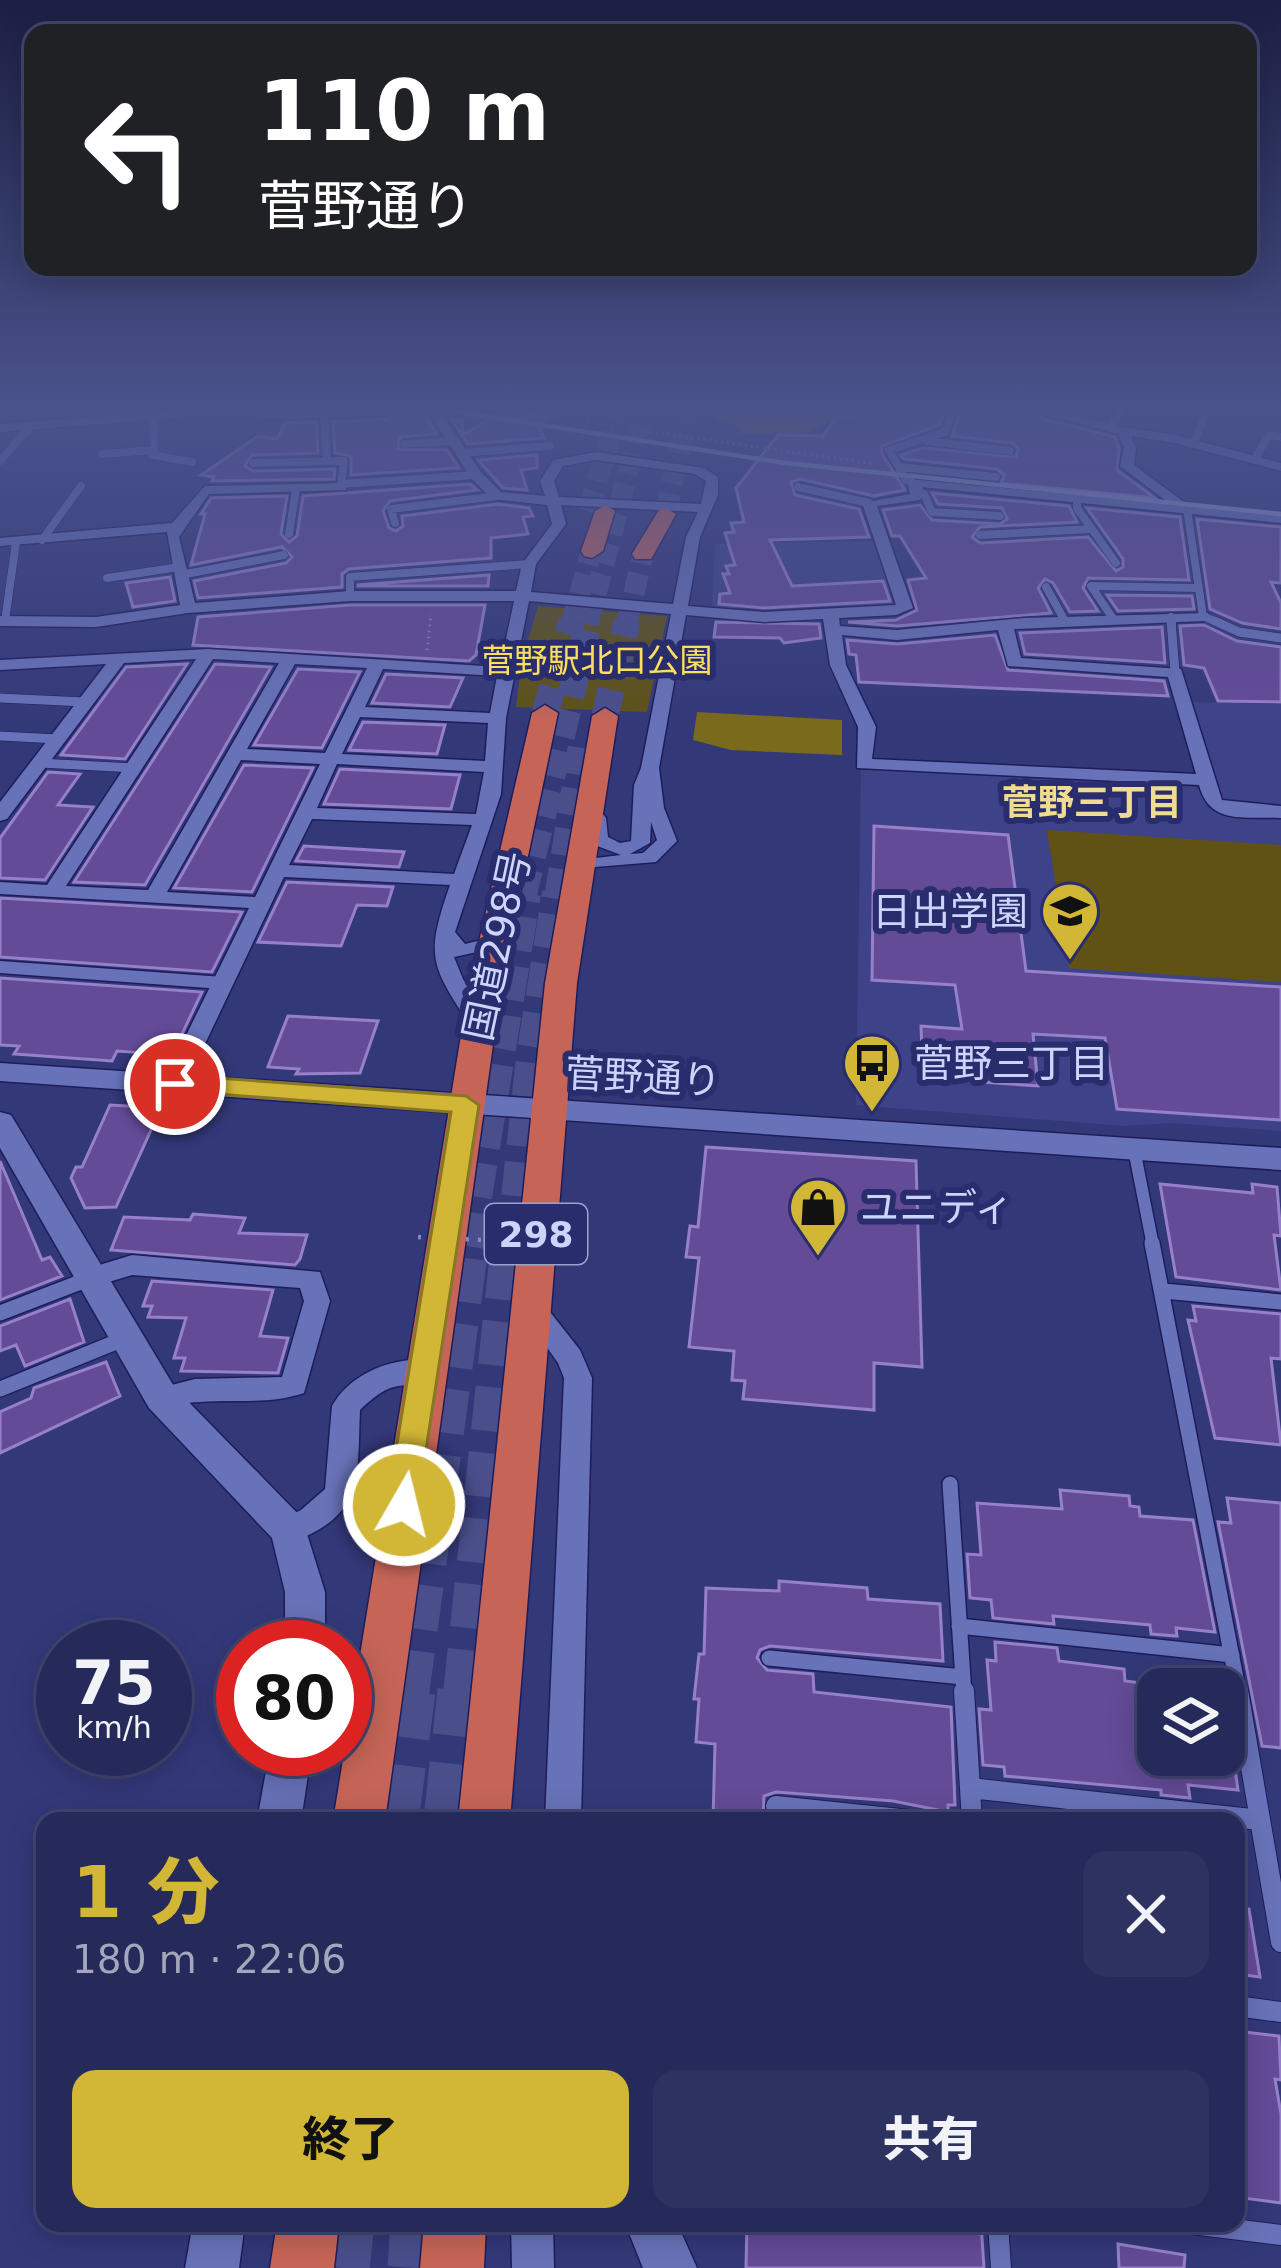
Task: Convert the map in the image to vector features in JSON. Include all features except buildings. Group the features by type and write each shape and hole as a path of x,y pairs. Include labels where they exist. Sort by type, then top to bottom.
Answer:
{"highway":[{"path":"592,551 595,517"},
{"path":"643,554 657,517"},
{"name":"国道298号","path":"360,1812 479,1022 545,713"},
{"name":"国道298号","path":"485,1812 548,1111 578,865 605,716"},
{"path":"302,2268 307,2232"},
{"path":"452,2268 454,2232"}],"street":[{"path":"184,517 172,537 188,608"},
{"path":"479,1022 443,959 444,932 484,820 495,767 497,718 529,564 559,524 557,517"},
{"path":"588,810 597,818 598,840 617,850 640,842 643,785 683,612 693,537 702,517"},
{"path":"874,517 905,608 839,610 832,622 838,665 865,720 862,764 1206,780"},
{"path":"8,542 176,527"},
{"path":"3,621 96,622 188,608 350,596 522,596 832,622 897,635 1203,616"},
{"path":"1005,626 1014,662 1175,672 1216,807 1281,812"},
{"path":"0,664 208,654 508,672"},
{"path":"53,891 208,654"},
{"path":"0,815 118,659"},
{"path":"154,897 290,659"},
{"path":"175,1084 377,664"},
{"path":"354,712 497,718"},
{"path":"236,754 495,767"},
{"path":"578,865 625,863 659,853 667,841 650,768"},
{"path":"0,783 24,784"},
{"path":"308,813 484,820"},
{"path":"281,871 464,880"},
{"path":"0,888 261,903"},
{"path":"444,932 460,952 494,943"},
{"name":"菅野通り","path":"0,1072 1281,1159"},
{"path":"0,1122 162,1398 289,1530 305,1592 304,1620"},
{"path":"92,1277 132,1265 311,1280 317,1301 294,1385 275,1393 196,1388 162,1398"},
{"path":"529,1303 570,1358 578,1378 562,1812"},
{"path":"289,1530 320,1519 343,1492 346,1406 370,1383 394,1370 424,1370"},
{"path":"280,1812 286,1776"},
{"path":"212,2268 218,2232"},
{"path":"532,2232 533,2268"},
{"path":"654,2232 670,2268"}],"lane":[{"path":"42,540 59,517"},
{"path":"289,534 292,517"},
{"path":"393,517 395,523"},
{"path":"1083,517 1116,563"},
{"path":"1188,517 1203,616 1239,632 1281,638"},
{"path":"980,536 1092,529"},
{"path":"3,621 8,542"},
{"path":"107,578 284,555"},
{"path":"350,596 350,577 529,564"},
{"path":"1114,620 1091,586 1199,588"},
{"path":"1046,587 1065,621"},
{"path":"1171,617 1175,672"},
{"path":"0,698 86,702"},
{"path":"0,736 58,739"},
{"path":"40,763 134,767"},
{"path":"0,968 223,983"},
{"path":"1134,1148 1232,1655 1281,1942"},
{"path":"0,1313 92,1277"},
{"path":"1164,1291 1281,1302"},
{"path":"0,1389 128,1337"},
{"path":"950,1484 971,1812"},
{"path":"959,1626 1232,1655"},
{"path":"769,1658 963,1677"},
{"path":"970,1788 1188,1812"},
{"path":"776,1807 827,1812"},
{"path":"1245,1818 1260,1820"},
{"path":"1245,2007 1281,2012"},
{"path":"1245,2231 1281,2235"},
{"path":"998,2232 1000,2268"}],"path":[{"path":"427,668 427,626 437,596"},
{"path":"418,1237 568,1244"}],"shaded area":[{"path":"877,541 901,605 712,608 715,544"},
{"path":"1191,702 1281,704 1281,806 1218,803"},
{"path":"697,712 842,720 842,755 731,750 693,740"},
{"name":"日出学園","path":"861,768 1194,787 1201,791 1207,807 1225,816 1281,819 1281,1131 1170,1123 1124,1126 856,1105"}],"green space":[{"name":"菅野駅北口公園","path":"538,606 667,616 647,712 516,707 522,661"},
{"path":"1047,830 1281,845 1281,982 1069,968"}],"tunnel":[{"path":"588,624 616,517"},
{"path":"571,624 592,551"},
{"path":"627,624 643,554"},
{"path":"545,713 572,621"},
{"path":"523,896 589,621"},
{"path":"605,716 627,621"},
{"path":"558,896 583,736"},
{"path":"467,1246 524,893"},
{"path":"513,1246 533,1058 559,893"},
{"path":"407,1694 467,1243"},
{"path":"465,1694 513,1243"},
{"path":"391,1812 407,1691"},
{"path":"453,1812 466,1691"},
{"path":"341,2268 345,2232"},
{"path":"416,2268 418,2232"}],"place":[{"name":"日出学園","path":"1070,962"},
{"name":"菅野三丁目","path":"872,1114"},
{"name":"ユニディ","path":"818,1258"}],"district":[{"name":"菅野三丁目","path":"1092,802"}],"route":[{"path":"175,1084 466,1105 404,1505"}]}
